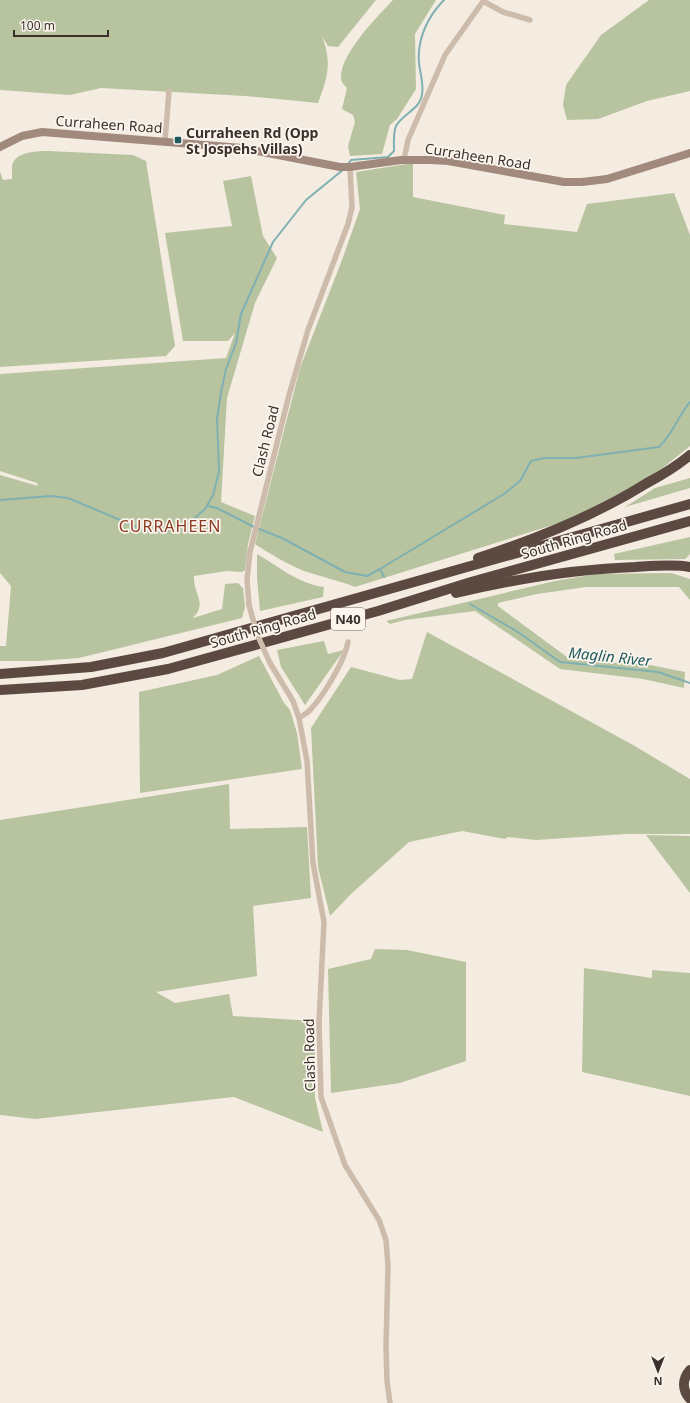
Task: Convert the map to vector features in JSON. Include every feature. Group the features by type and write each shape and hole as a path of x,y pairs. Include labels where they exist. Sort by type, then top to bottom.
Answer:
{"highway":[{"path":"376,593 406,581 519,544 579,520 623,499 690,455"},
{"name":"N40","path":"376,593 690,504"},
{"name":"South Ring Road","path":"0,690 55,688 142,674 220,655 471,582 690,521"},
{"path":"378,610 496,583 553,574 608,568 646,566 690,568"},
{"name":"South Ring Road","path":"0,674 72,669 164,653 376,593"},
{"path":"690,1370 685,1378 684,1384 685,1390 690,1399"}],"street":[{"path":"404,160 408,140 444,55 483,1 503,12 530,20"},
{"path":"165,141 169,91"},
{"name":"Curraheen Road","path":"0,147 22,136 42,132 165,141 274,153 350,167 404,160 448,161 564,182 582,182 607,179 690,153"},
{"name":"Clash Road","path":"350,167 352,207 348,224 308,330 289,395 253,537 247,579 250,605 257,634 270,663 287,690 299,718 307,761 313,863 324,922 319,1022 321,1096 345,1165 379,1220 386,1240 388,1266 386,1347 387,1381 390,1403"},
{"path":"299,718 311,710 326,688 342,662 348,642"}],"green space":[{"path":"0,0 376,0 338,47 328,46 322,36 327,54 328,70 318,103 245,96 101,88 70,95 0,90"},
{"path":"393,0 436,0 415,34 416,89 397,119 390,125 382,154 350,156 348,146 355,122 353,115 342,109 347,88 341,79 342,68 346,58 361,36"},
{"path":"649,0 690,0 690,91 647,101 598,119 567,120 563,105 566,85 601,35"},
{"path":"49,151 133,155 146,161 175,346 166,356 0,367 0,172 3,180 12,179 12,166 18,157 28,153"},
{"path":"413,163 413,197 505,215 504,224 577,232 587,204 674,193 690,235 690,446 654,475 569,520 355,587 304,571 279,559 255,544 300,368 360,209 356,172"},
{"path":"251,176 263,236 277,258 255,303 227,398 221,502 255,516 248,544 245,570 242,572 227,571 194,576 194,582 200,603 197,613 193,618 222,609 225,584 238,583 243,588 245,607 242,618 79,658 39,661 0,661 0,646 6,646 11,586 0,573 0,475 38,486 37,483 0,471 0,374 226,358 235,333 228,341 183,341 165,233 232,226 223,181"},
{"path":"690,478 690,488 625,507 655,488"},
{"path":"690,537 690,554 685,559 615,560 614,554"},
{"path":"257,554 297,578 324,587 323,597 260,611 257,578"},
{"path":"671,573 690,579 690,600 679,587 586,587 537,594 498,603 498,606 571,660 650,665 685,672 684,688 643,679 560,669 475,611 405,620 390,624 386,621 555,581 596,574"},
{"path":"427,632 633,745 690,779 690,834 626,834 536,840 508,837 505,839 462,831 409,842 351,894 330,916 318,867 311,728 351,667 400,680 412,679"},
{"path":"324,641 328,654 344,650 305,705 281,667 277,650"},
{"path":"259,656 284,703 290,710 297,733 302,769 140,793 139,692 217,675"},
{"path":"229,784 230,829 307,827 311,898 253,906 257,976 156,992 175,1003 229,994 233,1016 315,1021 315,1098 323,1132 234,1097 35,1119 0,1115 0,820"},
{"path":"646,835 690,836 690,893"},
{"path":"375,949 407,950 466,962 466,1061 400,1083 331,1093 328,969 371,959"},
{"path":"584,968 652,978 652,970 690,973 690,1096 582,1072"}],"waterway":[{"path":"348,164 351,160 388,157 394,151 394,135 396,126 402,118 415,108 421,99 423,87 419,54 424,29 428,21 444,0"},
{"path":"0,500 51,496 68,498 144,530 168,530 188,524 205,509 213,495 219,472 217,419 226,369 236,343 241,314 273,242 306,200 344,169"},
{"path":"380,569 504,494 520,481 531,461 544,458 576,458 659,447 664,442 690,402"},
{"name":"Maglin River","path":"207,506 217,508 254,527"},
{"name":"Maglin River","path":"259,529 282,538 345,572 367,576 380,569 384,577"},
{"name":"Maglin River","path":"470,604 518,632 560,662 658,672 690,683"}],"place":[{"name":"Curraheen Rd (Opp St Jospehs Villas)","path":"178,140"}],"district":[{"name":"CURRAHEEN","path":"170,526"}]}
